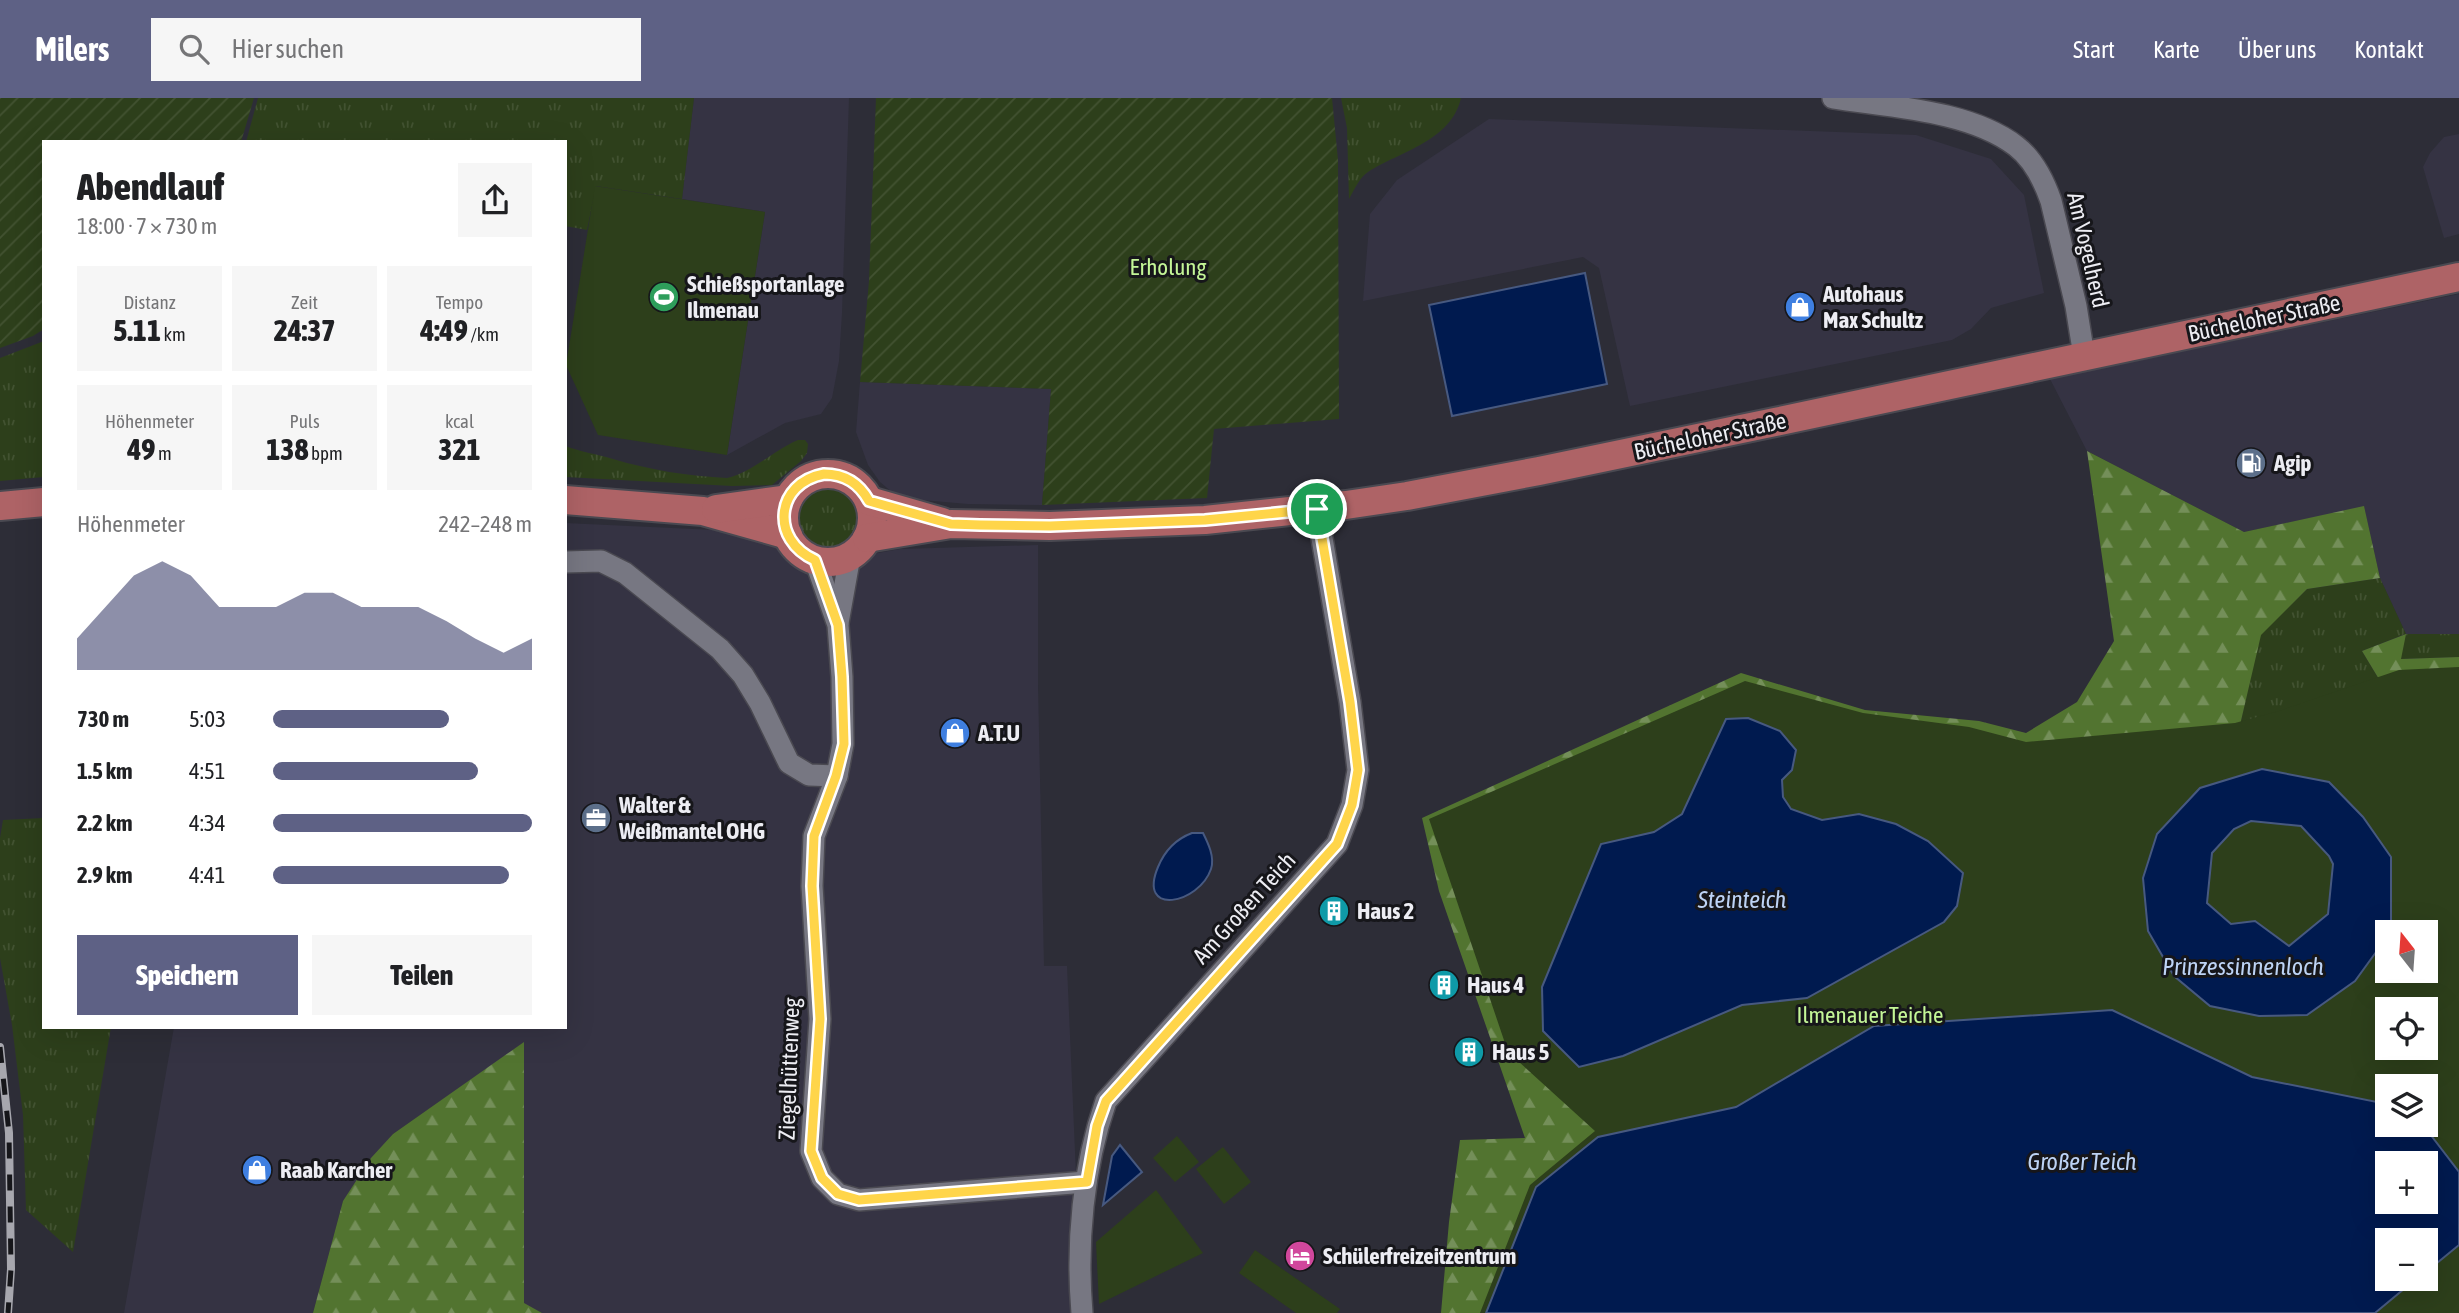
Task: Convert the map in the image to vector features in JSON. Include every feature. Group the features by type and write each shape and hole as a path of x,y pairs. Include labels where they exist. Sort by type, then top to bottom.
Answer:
{"main road":[{"name":"Bücheloher Straße","path":"788,499 797,487 809,478 832,474 855,483 869,501 951,524 1128,524 1205,520 1317,509 1407,496 1539,471 2459,277"},
{"path":"702,511 788,499 784,517 788,535 796,548 815,560"},
{"path":"567,500 702,511 788,535"},
{"path":"859,547 872,519 869,501"},
{"path":"0,506 42,502"},
{"name":"Bücheloher Straße","path":"815,560 829,562 859,547 951,524"}],"street":[{"name":"Am Vogelherd","path":"1833,98 1962,121 2002,138 2025,155 2045,186 2051,201 2076,306 2084,356"},
{"name":"Am Großen Teich","path":"1082,1313 1082,1220 1097,1126 1106,1101 1337,844 1352,805 1358,770 1317,509"},
{"name":"Ziegelhüttenweg","path":"838,625 859,547"},
{"name":"Ziegelhüttenweg","path":"815,560 838,625 844,744 836,776 814,836 812,886 820,1019 811,1151 822,1178 838,1194 859,1200 1087,1182"},
{"path":"567,562 601,561 625,573 720,649 743,675 761,703 789,763 809,775 836,776"}],"shaded area":[{"path":"694,98 849,98 842,313 839,361 832,398 821,414 785,423 727,455 765,212 682,199"},
{"path":"1489,119 1916,135 1991,159 2024,195 2044,293 1991,308 1971,329 1952,340 1630,406 1599,268 1583,257 1363,301 1370,214 1397,180"},
{"path":"2459,134 2459,234 2444,238 2423,167 2430,153 2444,137"},
{"path":"2459,294 2459,634 2406,634 2380,578 2364,507 2244,532 2087,451 2050,379"},
{"path":"860,382 1051,389 1042,505 968,504 910,499 893,493 880,482 868,465 856,432"},
{"path":"567,523 758,534 784,547 799,569 843,572 867,555 900,549 1038,545 1044,966 1067,966 1077,1198 1073,1313 542,1313 524,1304 524,1043 393,1134 343,1201 313,1313 124,1313 174,1029 567,1029"}],"green space":[{"path":"0,98 254,98 242,140 42,140 42,330 0,348"},
{"path":"258,98 694,98 682,199 596,186 587,230 567,226 567,140 247,140"},
{"name":"Erholung","path":"876,98 1332,98 1338,160 1339,419 1214,429 1207,498 1042,505 1051,389 860,382 869,281"},
{"path":"1341,98 1461,98 1447,125 1436,135 1368,172 1349,199 1347,128"},
{"name":"Schießsportanlage Ilmenau","path":"595,186 765,212 727,455 598,435 567,367"},
{"path":"42,342 42,477 0,481 0,358"},
{"path":"798,440 805,440 808,444 807,453 801,461 772,485 732,486 567,477 567,447 655,469 727,478 746,471"},
{"path":"2087,451 2244,532 2364,506 2380,578 2307,589 2261,635 2240,725 2193,742 2200,788 2157,834 2143,878 2148,931 2174,975 2210,1006 2259,1016 2307,1015 2355,981 2375,954 2375,984 2417,984 2391,997 2375,997 2375,1060 2438,1060 2438,1041 2459,1058 2459,1172 2432,1137 2438,1137 2438,1074 2375,1074 2375,1102 2252,1077 2112,1010 1874,1026 1736,1107 1598,1137 1536,1187 1486,1313 1441,1313 1460,1140 1525,1138 1439,891 1422,818 1741,673 1865,710 1979,721 2026,733 2077,702 2114,641","holes":["1748,718 1780,731 1796,750 1792,770 1782,780 1783,797 1791,809 1822,820 1859,814 1896,824 1928,841 1963,873 1957,906 1944,922 1807,998 1743,1005 1623,1056 1579,1067 1543,1031 1542,987 1601,844 1654,832 1682,814 1726,719"]},
{"path":"828,489 839,491 852,502 857,518 855,529 844,542 828,547 817,545 804,534 799,518 801,507 812,494"},
{"path":"2380,578 2406,634 2459,634 2459,657 2400,659 2405,634 2362,651 2397,709 2459,738 2459,1058 2438,1041 2438,997 2390,997 2416,984 2438,984 2438,973 2457,963 2435,915 2418,847 2382,799 2330,765 2288,753 2294,775 2262,769 2200,788 2192,742 2240,725 2260,635 2307,589"},
{"path":"2406,634 2401,659 2459,657 2459,738 2397,709 2362,651"},
{"name":"Ilmenauer Teiche","path":"2459,667 2459,1313 1480,1313 1530,1185 1595,1131 1508,1052 1429,819 1745,681 1863,713 1969,727 2026,742 2235,723 2279,711 2399,670"},
{"path":"2287,753 2330,765 2382,799 2418,847 2437,920 2390,920 2391,857 2363,817 2329,782 2294,775"},
{"path":"42,818 42,1029 111,1029 73,1252 26,1210 23,1115 12,1025 0,958 0,838 3,820"},
{"path":"2438,921 2458,963 2438,973"},
{"path":"524,1042 524,1303 542,1313 313,1313 343,1201 371,1158 393,1134"},
{"path":"1177,1136 1199,1162 1175,1182 1153,1158"},
{"path":"1223,1147 1251,1182 1224,1204 1196,1169"},
{"path":"1156,1190 1203,1253 1099,1304 1096,1242"},
{"path":"1255,1250 1340,1309 1337,1313 1296,1313 1239,1273"}],"water":[{"path":"1585,273 1607,384 1452,416 1429,305"},
{"name":"Steinteich","path":"1748,718 1780,731 1796,750 1792,770 1782,780 1783,797 1791,809 1822,820 1859,814 1896,824 1928,841 1963,873 1957,906 1944,922 1807,998 1742,1005 1623,1056 1579,1067 1543,1031 1542,987 1601,844 1654,832 1682,814 1726,719"},
{"name":"Prinzessinnenloch","path":"2262,769 2329,782 2363,817 2391,857 2391,920 2375,920 2375,954 2355,981 2307,1015 2259,1016 2210,1006 2174,976 2148,931 2143,878 2157,834 2200,788","holes":["2251,821 2301,826 2333,864 2328,914 2289,946 2255,921 2231,924 2207,903 2212,853 2234,829"]},
{"path":"1192,833 1203,833 1212,855 1211,869 1195,890 1172,900 1162,899 1156,893 1154,883 1158,867 1172,846"},
{"name":"Großer Teich","path":"2112,1010 2252,1077 2375,1102 2375,1137 2432,1137 2459,1172 2459,1245 2438,1262 2438,1228 2375,1228 2375,1291 2402,1291 2375,1313 1486,1313 1536,1187 1598,1137 1736,1107 1874,1026"},
{"path":"1120,1145 1142,1172 1103,1205 1112,1156"}],"railway":[{"path":"0,1047 9,1133 11,1269 8,1313"}],"place":[{"name":"Schießsportanlage Ilmenau","path":"664,297"},
{"name":"Autohaus Max Schultz","path":"1800,307"},
{"name":"Agip","path":"2251,463"},
{"name":"A.T.U","path":"955,733"},
{"name":"Walter & Weißmantel OHG","path":"596,818"},
{"name":"Haus 2","path":"1334,911"},
{"name":"Haus 4","path":"1444,985"},
{"name":"Haus 5","path":"1469,1052"},
{"name":"Raab Karcher","path":"257,1170"},
{"name":"Schülerfreizeitzentrum","path":"1300,1256"}],"route":[{"path":"832,474 855,483 869,501 951,524 1128,524 1205,520 1317,509 1350,702 1358,770 1352,805 1337,844 1106,1101 1097,1126 1087,1182 859,1200 838,1194 822,1178 811,1151 820,1019 812,886 814,836 836,776 844,744 842,677 838,625 815,560 796,548 785,526 785,508 792,493 809,478 832,474"}]}
